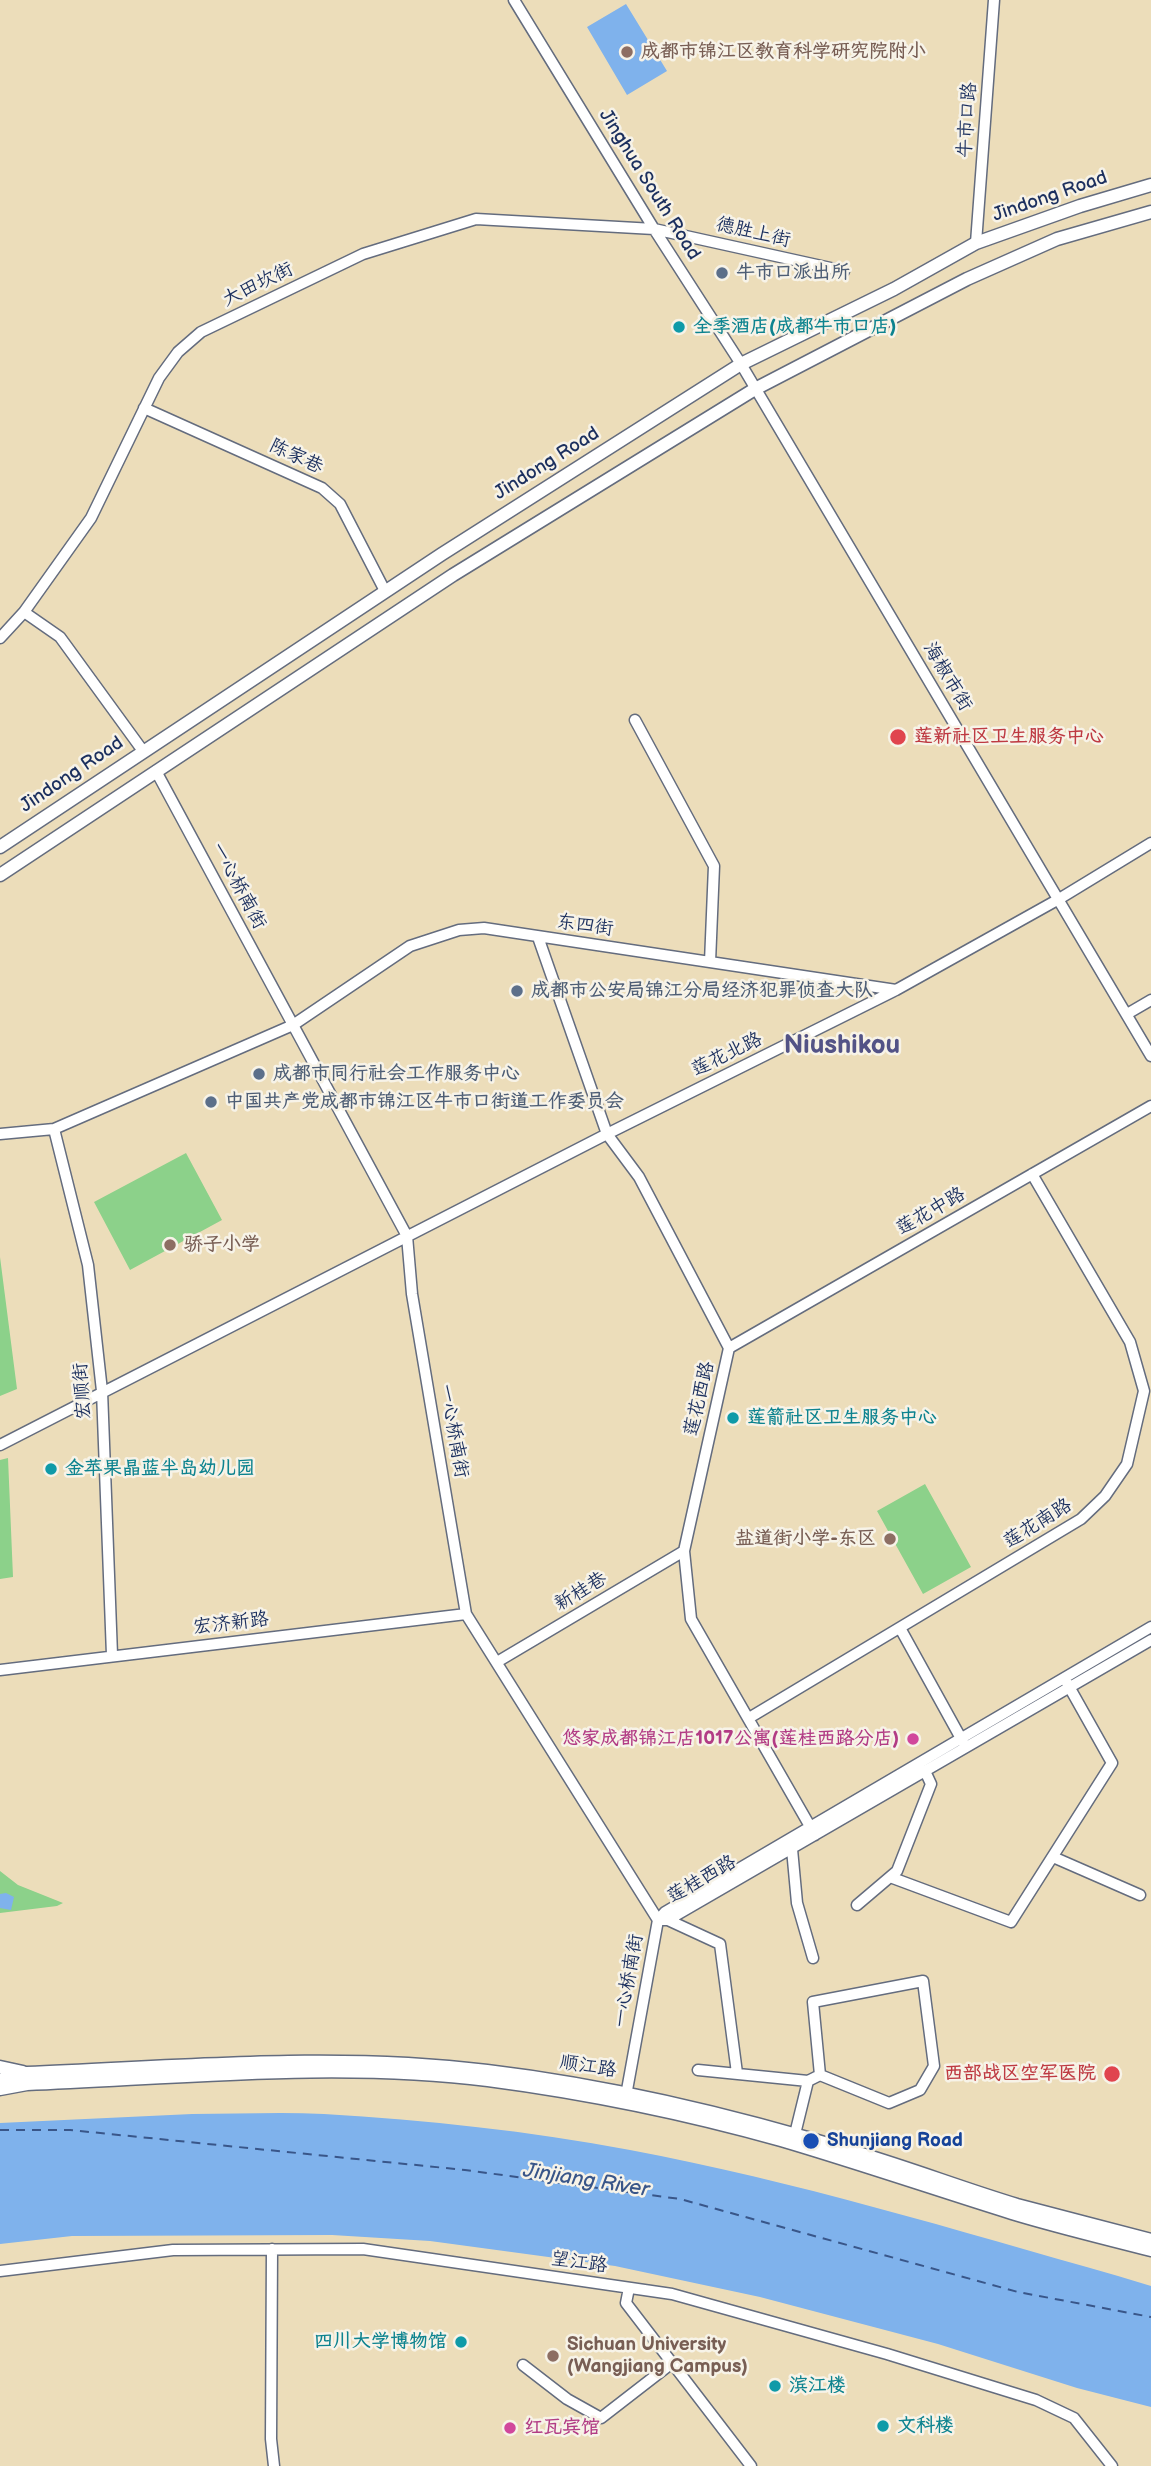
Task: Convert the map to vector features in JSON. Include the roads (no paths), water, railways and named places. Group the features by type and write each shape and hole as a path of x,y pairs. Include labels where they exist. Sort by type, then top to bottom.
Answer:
{"main road":[{"name":"Jindong Road","path":"3,844 385,591 741,364 894,289 976,243 1080,206 1151,185"},
{"path":"0,875 453,575 755,389 989,269 1057,239 1151,212"},
{"path":"3,844 22,860"},
{"name":"顺江路","path":"3,2085 27,2073 306,2063 394,2063 488,2071 795,2134 1017,2204 1151,2240"},
{"path":"0,2067 27,2073"},
{"name":"顺江路","path":"3,2085 293,2073 383,2073 487,2080 626,2098 778,2140 1014,2214 1151,2250"}],"street":[{"name":"Jinghua South Road","path":"514,0 755,389"},
{"name":"牛市口路","path":"976,243 994,0"},
{"name":"大田坎街","path":"0,638 24,612 91,518 159,377 178,352 201,332 363,254 477,219 654,229"},
{"name":"德胜上街","path":"654,229 844,271"},
{"name":"海椒市街","path":"755,389 1151,1056"},
{"name":"陈家巷","path":"144,408 322,488 340,504 385,591"},
{"path":"24,612 60,637 143,751"},
{"path":"635,720 714,866 710,962"},
{"name":"一心桥南街","path":"156,771 407,1236 411,1294 466,1614 663,1920 626,2098"},
{"name":"莲花北路","path":"407,1236 896,990 1059,899 1151,843"},
{"name":"东四街","path":"0,1134 54,1129 293,1025 410,946 459,930 484,928 896,990"},
{"name":"莲花西路","path":"538,937 607,1134 639,1177 729,1348 684,1551 691,1619 813,1830"},
{"path":"1127,1014 1151,1000"},
{"name":"莲花中路","path":"729,1348 1151,1106"},
{"name":"宏顺街","path":"54,1129 88,1265 102,1391 112,1655"},
{"name":"莲花南路","path":"749,1718 1081,1520 1105,1496 1127,1464 1144,1391 1130,1342 1032,1174"},
{"path":"0,1445 407,1236"},
{"name":"新桂巷","path":"497,1662 684,1551"},
{"name":"宏济新路","path":"0,1670 466,1614"},
{"name":"莲桂西路","path":"663,1920 665,1912 813,1830 1067,1682 1151,1627"},
{"path":"900,1628 963,1742"},
{"name":"莲桂西路","path":"1067,1682 1151,1640"},
{"path":"890,1877 1011,1922 1112,1763 1067,1682"},
{"name":"莲桂西路","path":"663,1920 792,1849 813,1830 925,1772 963,1742"},
{"path":"857,1905 897,1871 931,1784 925,1772"},
{"path":"792,1849 797,1903 813,1958"},
{"path":"1053,1857 1140,1895"},
{"path":"663,1920 720,1944 737,2073"},
{"path":"923,1981 934,2066 920,2090 889,2103 820,2074 813,2003 923,1981"},
{"path":"698,2070 808,2081 820,2074"},
{"path":"795,2134 808,2081"},
{"path":"272,2249 271,2439 274,2466"},
{"name":"望江路","path":"0,2271 173,2250 363,2249 629,2288 686,2298 887,2354 1036,2400 1074,2418 1112,2466"},
{"path":"629,2288 626,2303 751,2466"},
{"path":"523,2365 568,2399 601,2418 672,2363"}],"water":[{"path":"626,4 667,71 627,95 587,27"},
{"path":"6,1893 14,1897 11,1910 0,1908 0,1894"},
{"name":"Jinjiang River","path":"308,2113 401,2119 592,2143 692,2162 814,2191 1151,2286 1151,2407 1077,2388 938,2344 760,2297 615,2266 430,2241 332,2235 72,2236 0,2244 0,2123 192,2114"}],"place":[{"name":"成都市锦江区教育科学研究院附小","path":"627,52"},
{"name":"牛市口派出所","path":"722,273"},
{"name":"全季酒店(成都牛市口店)","path":"679,327"},
{"name":"莲新社区卫生服务中心","path":"898,737"},
{"name":"成都市公安局锦江分局经济犯罪侦查大队","path":"517,991"},
{"name":"成都市同行社会工作服务中心","path":"259,1074"},
{"name":"中国共产党成都市锦江区牛市口街道工作委员会","path":"211,1102"},
{"name":"骄子小学","path":"170,1245"},
{"name":"莲箭社区卫生服务中心","path":"733,1418"},
{"name":"金苹果晶蓝半岛幼儿园","path":"51,1469"},
{"name":"盐道街小学-东区","path":"890,1539"},
{"name":"悠家成都锦江店1017公寓(莲桂西路分店)","path":"913,1739"},
{"name":"西部战区空军医院","path":"1112,2074"},
{"name":"Shunjiang Road","path":"811,2141"},
{"name":"四川大学博物馆","path":"461,2342"},
{"name":"Sichuan University (Wangjiang Campus)","path":"553,2356"},
{"name":"滨江楼","path":"775,2386"},
{"name":"文科楼","path":"883,2426"},
{"name":"红瓦宾馆","path":"510,2428"}],"district":[{"name":"Niushikou","path":"842,1046"}]}
